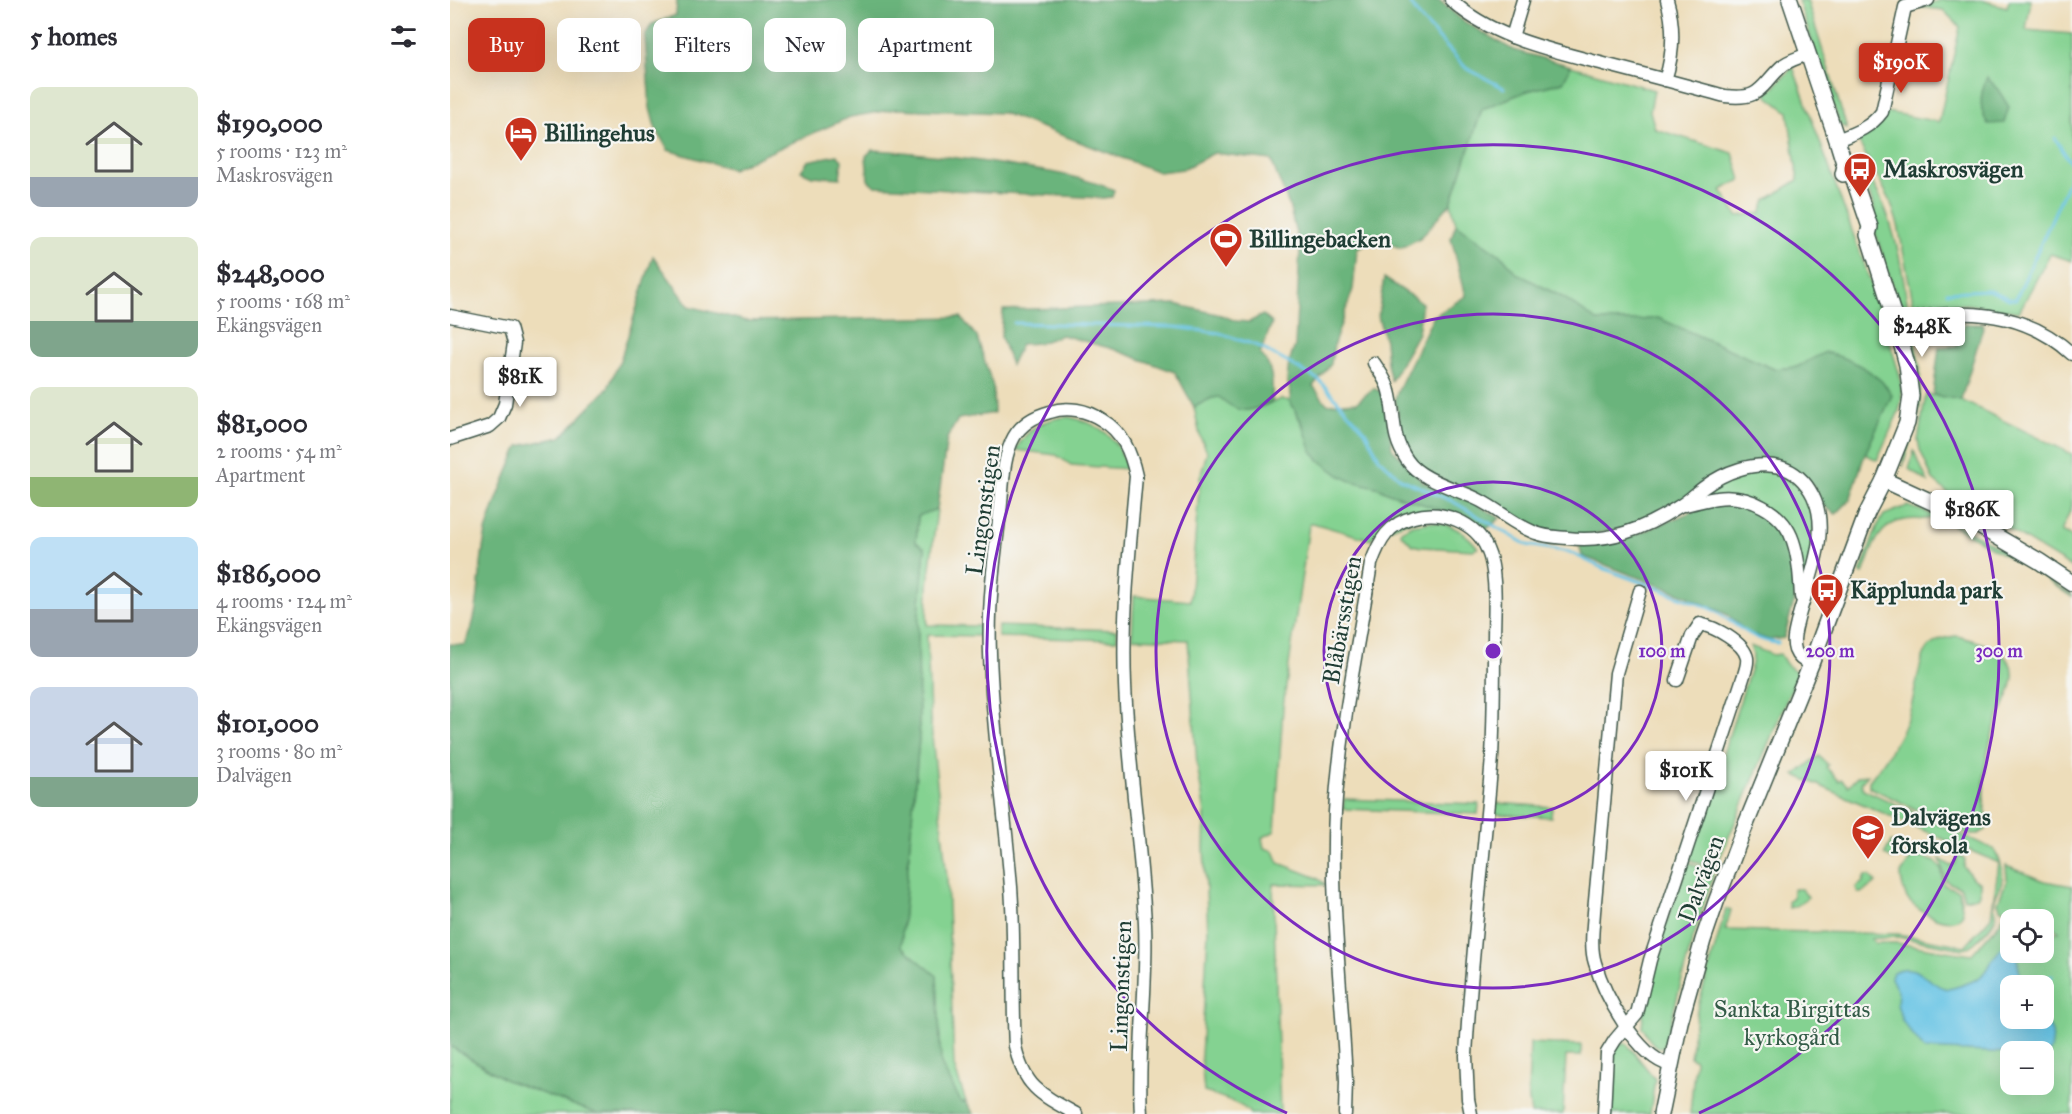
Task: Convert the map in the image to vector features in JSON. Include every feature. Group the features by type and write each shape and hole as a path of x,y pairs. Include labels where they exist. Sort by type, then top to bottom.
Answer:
{"street":[{"path":"1451,0 1484,23 1512,37 1725,96 1747,96 1762,89 1782,66 1808,54"},
{"path":"1512,37 1523,0"},
{"path":"1665,80 1673,46 1673,24 1667,0"},
{"name":"Dalvägen","path":"1661,1114 1680,1022 1703,940 1742,834 1811,664 1867,513 1905,431 1911,410 1911,382 1896,323 1868,235 1861,229 1844,179 1845,166 1790,0"},
{"path":"1837,140 1863,130 1873,123 1881,112 1902,4 1928,0"},
{"path":"1896,323 1936,315 1974,313 1996,316 2046,335 2072,354"},
{"path":"450,316 510,328 514,344 505,404 499,418 490,426 450,439"},
{"path":"1374,363 1389,390 1394,433 1408,463 1422,475 1464,492 1537,534 1581,540 1619,536 1651,524 1681,506 1704,487 1726,474 1749,466 1765,465 1781,468 1803,480 1818,507 1819,531 1814,565 1794,638 1794,649 1803,662 1811,664"},
{"name":"Lingonstigen","path":"1076,1114 1043,1096 1026,1077 1019,1063 1015,1046 1011,897 992,703 990,650 994,562 1010,445 1019,430 1033,418 1054,410 1065,409 1090,414 1118,433 1129,451 1136,476 1124,634 1127,728 1145,924 1146,963 1139,1082 1140,1114"},
{"path":"1884,480 1960,515 2072,583"},
{"path":"1681,506 1719,498 1740,498 1770,511 1782,522 1793,539 1802,602"},
{"name":"Blåbärsstigen","path":"1346,1114 1346,1072 1334,852 1341,754 1371,564 1376,548 1384,536 1407,519 1431,515 1458,520 1479,537 1489,554 1493,581 1492,758 1466,1056 1467,1089 1471,1114"},
{"path":"1640,591 1616,673 1592,938 1594,962 1608,997 1648,1053 1661,1063 1670,1065"},
{"name":"Dalvägen","path":"1604,1114 1607,1053 1637,1014 1650,960 1748,660 1743,649 1713,627 1700,624 1692,636 1677,680"}],"green space":[{"path":"677,0 1439,0 1463,21 1513,50 1571,66 1563,82 1527,91 1482,109 1451,203 1420,238 1401,248 1373,238 1357,250 1353,289 1334,344 1331,364 1313,386 1327,404 1357,402 1374,388 1385,394 1392,448 1423,482 1457,493 1500,518 1482,533 1462,517 1380,488 1351,481 1319,460 1311,450 1303,424 1290,401 1291,393 1287,380 1289,362 1295,346 1300,249 1289,205 1271,160 1214,153 1183,169 1159,172 1003,113 896,109 850,117 732,169 668,150 655,127 650,108 645,36 653,24 653,72 752,72 752,18 668,18 676,15"},
{"path":"1798,0 1807,0 1847,129 1840,125"},
{"path":"1941,0 1981,0 2007,7 2009,0 2031,0 2026,30 2072,34 2072,261 2050,254 2019,312 1966,304 1914,307 1898,225 1890,200 1857,139 1875,128 1887,112 1939,122 1960,27 1943,10 1920,7"},
{"path":"1571,66 1654,90 1650,111 1655,129 1733,153 1741,180 1721,190 1737,216 1761,213 1766,200 1798,180 1788,112 1766,95 1793,67 1877,300 1900,376 1902,398 1899,411 1877,460 1865,454 1892,395 1825,353 1797,367 1774,369 1658,318 1597,321 1564,298 1516,273 1503,257 1456,224 1451,203 1482,109 1527,91 1563,82"},
{"path":"1987,77 2009,107 2004,123 1988,124 1983,113 1982,95"},
{"path":"872,150 906,152 1034,169 1074,177 1114,190 1112,197 1102,198 875,186 868,180 866,156"},
{"path":"837,155 842,160 840,178 812,176 801,171 808,161"},
{"path":"1870,179 1891,225 1900,259 1908,309 1897,299 1869,214 1875,212 1868,189 1863,183"},
{"path":"1456,224 1503,257 1516,273 1564,298 1597,321 1658,318 1774,369 1797,367 1825,352 1844,358 1872,373 1892,395 1865,454 1850,500 1836,514 1822,505 1813,485 1767,461 1675,504 1634,527 1580,536 1539,530 1421,469 1404,446 1395,399 1433,317 1466,296 1451,238"},
{"path":"653,256 689,306 746,321 961,317 977,337 993,387 994,413 958,419 947,438 937,509 918,516 916,542 925,548 918,625 919,738 901,946 937,976 941,1064 961,1102 966,1102 974,1114 598,1114 506,1080 450,1046 450,644 465,645 470,632 477,604 486,532 519,446 561,437 608,388 621,358"},
{"path":"1384,278 1422,303 1418,333 1391,381 1385,341 1378,316"},
{"path":"1175,304 1236,321 1249,322 1263,315 1272,323 1260,354 1270,369 1272,401 1257,408 1244,410 1232,407 1219,397 1194,407 1175,372 1113,349 1062,335 1040,343 1021,344 1011,365 1001,337 1003,310"},
{"path":"1964,324 1984,324 1961,400 1933,395 1939,347 1957,346"},
{"path":"1912,329 1920,367 1920,406 1903,467 1915,407 1908,340"},
{"path":"1926,394 1961,400 2072,454 2072,506 2061,532 2072,537 2072,568 1955,499 1933,480 1918,440"},
{"path":"1219,397 1258,408 1281,399 1290,401 1307,434 1380,488 1443,510 1376,533 1371,540 1313,523 1309,525 1283,707 1275,831 1262,838 1264,848 1274,851 1279,863 1315,877 1327,885 1273,884 1280,1114 1250,1114 1236,1103 1204,1092 1201,1056 1208,932 1204,847 1205,814 1197,765 1188,640 1132,638 1134,596 1190,601 1200,478 1207,452 1200,436 1194,407"},
{"path":"1069,417 1099,428 1107,434 1119,448 1127,469 1071,465 1056,455 1016,450 1031,430 1052,419"},
{"path":"1914,451 1928,482 1909,469"},
{"path":"1757,470 1780,473 1795,480 1805,490 1814,517 1807,577 1699,499 1726,480"},
{"path":"1716,502 1749,505 1778,523 1792,553 1795,598 1784,638 1769,640 1746,632 1728,615 1687,596 1582,556 1579,544 1637,534"},
{"path":"1907,506 1951,522 1993,544 2072,597 2039,575 1942,519 1939,523 1932,518 1904,520 1887,527 1876,540 1863,574 1860,573 1884,515"},
{"path":"937,509 928,585 927,625 982,626 982,636 927,635 930,717 947,878 954,1066 966,1102 961,1102 941,1064 937,976 901,946 919,738 918,625 925,548 916,542 918,515"},
{"path":"1430,522 1457,529 1478,548 1473,550 1421,547 1413,545 1401,534 1401,531 1412,525"},
{"path":"998,626 1117,630 1117,640 998,637"},
{"path":"1957,636 1996,650 2008,661 2013,675 2010,690 1996,722 1989,746 1984,781 1986,830 1978,834 1968,834 1869,787 1869,781 1892,749 1905,723 1925,653 1931,645 1938,641"},
{"path":"1750,646 1773,655 1780,654 1786,664 1798,673 1715,870 1689,859 1752,664 1753,655"},
{"name":"Sankta Birgittas kyrkogård","path":"1819,756 1839,781 1841,779 1848,786 1858,776 1868,775 1861,783 1863,789 1993,849 1998,856 2002,875 2001,885 1994,902 1996,916 1987,930 1972,945 1963,949 1898,937 1871,939 1875,943 1896,943 1971,955 2000,922 2000,963 2054,963 2054,933 2059,932 2054,928 2054,909 2000,908 1998,902 2007,880 2006,866 2044,881 2072,886 2072,1114 1690,1114 1695,1060 1690,1057 1697,1010 1726,909 1731,910 1725,930 1898,934 1965,946 1991,917 1999,863 1795,775"},
{"path":"1344,799 1479,804 1478,814 1343,809"},
{"path":"1495,803 1552,807 1551,817 1494,814"},
{"path":"1891,842 1899,846 1893,859 1884,855"},
{"path":"1959,853 1965,860 1964,867 1973,879 1980,883 1980,894 1977,897 1964,899 1961,888 1949,883 1945,878 1940,859 1951,866 1955,864"},
{"path":"1913,855 1936,862 1941,868 1944,885 1959,891 1963,913 1958,918 1944,920 1936,918 1909,901 1903,888 1901,874"},
{"path":"1688,862 1714,873 1691,945 1666,1040 1664,1046 1657,1048 1642,1028 1644,1007 1659,944"},
{"path":"1865,876 1870,876 1876,883 1858,893 1856,887 1862,883"},
{"path":"1795,889 1801,889 1808,897 1789,908 1788,902 1793,897"},
{"path":"1530,1043 1581,1045 1581,1056 1566,1056 1563,1114 1531,1114 1528,1093"},
{"path":"1623,1043 1628,1045 1655,1079 1650,1114 1609,1114 1612,1055 1616,1047"},
{"path":"450,1046 506,1080 598,1114 450,1114"}],"water":[{"path":"2000,949 2000,963 2018,963 2020,974 2000,975 2000,1029 2050,1029 2052,1041 2000,1041 2000,1053 1924,1049 1902,1021 1897,1004 1898,992 1891,978 1893,972 1911,969 1939,986 1953,988 1979,978"}],"waterway":[{"path":"1408,0 1421,19 1466,68 1504,88"},
{"path":"2055,138 2072,165"},
{"path":"1947,292 1989,290 2010,299 2016,299 2068,183 2072,166"},
{"path":"1014,323 1175,327 1219,333 1258,346 1319,380 1365,431 1379,458 1401,479 1452,501 1527,545 1569,552 1600,567 1710,608 1759,639 1778,643"}],"place":[{"name":"Billingehus","path":"521,162"},
{"name":"Maskrosvägen","path":"1860,198"},
{"name":"Billingebacken","path":"1226,268"},
{"name":"Käpplunda park","path":"1827,619"},
{"name":"Dalvägens förskola","path":"1868,860"}]}
